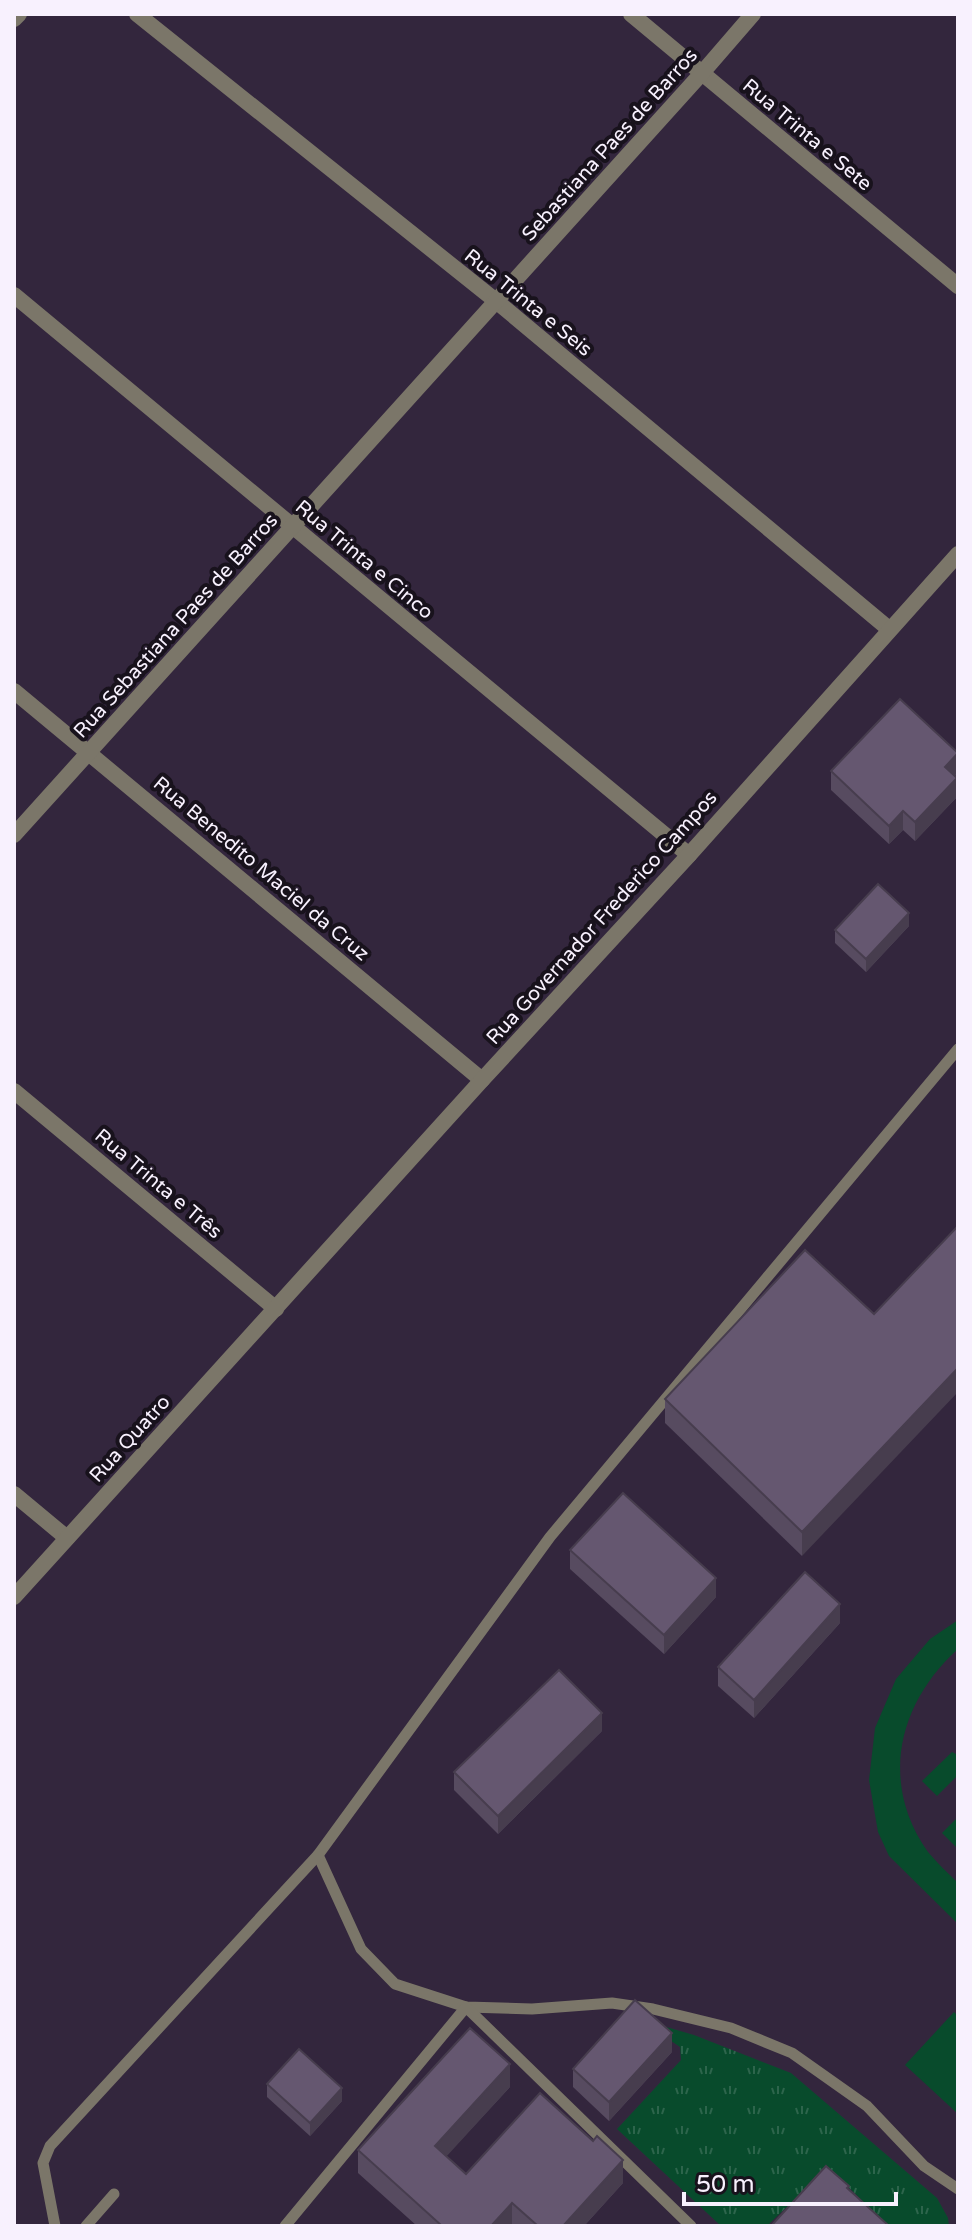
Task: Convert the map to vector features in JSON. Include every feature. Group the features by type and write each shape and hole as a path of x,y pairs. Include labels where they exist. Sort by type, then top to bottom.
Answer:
{"street":[{"path":"14,19 19,14"},
{"name":"Rua Trinta e Seis","path":"137,14 496,301 889,629"},
{"name":"Rua Trinta e Sete","path":"631,14 958,286"},
{"name":"Sebastiana Paes de Barros","path":"496,301 753,14"},
{"name":"Rua Trinta e Cinco","path":"14,295 689,855"},
{"name":"Rua Sebastiana Paes de Barros","path":"14,835 496,301"},
{"name":"Rua Governador Frederico Campos","path":"276,1309 958,554"},
{"name":"Rua Benedito Maciel da Cruz","path":"14,691 482,1080"},
{"name":"Rua Trinta e Três","path":"14,1091 276,1309"},
{"name":"Rua Quatro","path":"14,1597 276,1309"},
{"path":"14,1494 67,1538"}],"lane":[{"path":"55,2226 43,2163 50,2146 318,1855 550,1537 958,1049"},
{"path":"318,1855 361,1949 395,1984 466,2007 532,2009 612,2003 653,2009 731,2028 792,2053 842,2088 867,2106 924,2166 958,2189"},
{"path":"285,2226 466,2007"},
{"path":"466,2007 691,2226"},
{"path":"86,2226 114,2194"}],"green space":[{"path":"958,1620 958,1649 937,1670 909,1719 902,1745 900,1772 904,1799 913,1826 928,1852 958,1883 958,1924 889,1856 878,1832 869,1780 875,1728 896,1679 930,1639"},
{"path":"952,1752 958,1755 958,1775 937,1796 922,1781"},
{"path":"958,1817 958,1849 942,1833"},
{"path":"954,2012 958,2016 958,2114 905,2065"},
{"path":"663,2026 791,2073 937,2198 949,2226 888,2226 835,2174 820,2175 767,2226 721,2226 617,2129 681,2060 680,2047 658,2032"}],"building":[{"path":"900,699 958,753 945,767 957,778 915,822 903,811 889,826 831,771"},
{"path":"878,884 909,913 866,959 835,930"},
{"path":"958,1226 958,1368 802,1532 665,1399 805,1250 874,1314"},
{"path":"623,1493 716,1578 664,1635 570,1550"},
{"path":"805,1572 840,1604 754,1700 718,1667"},
{"path":"559,1670 602,1713 498,1816 454,1772"},
{"path":"635,2000 672,2033 609,2102 573,2069"},
{"path":"470,2028 510,2064 435,2146 466,2174 540,2093 593,2141 597,2136 623,2160 563,2226 538,2226 512,2203 491,2226 442,2226 358,2150"},
{"path":"299,2049 342,2088 310,2123 267,2084"},
{"path":"826,2166 849,2186 847,2188 889,2226 771,2226"}]}
